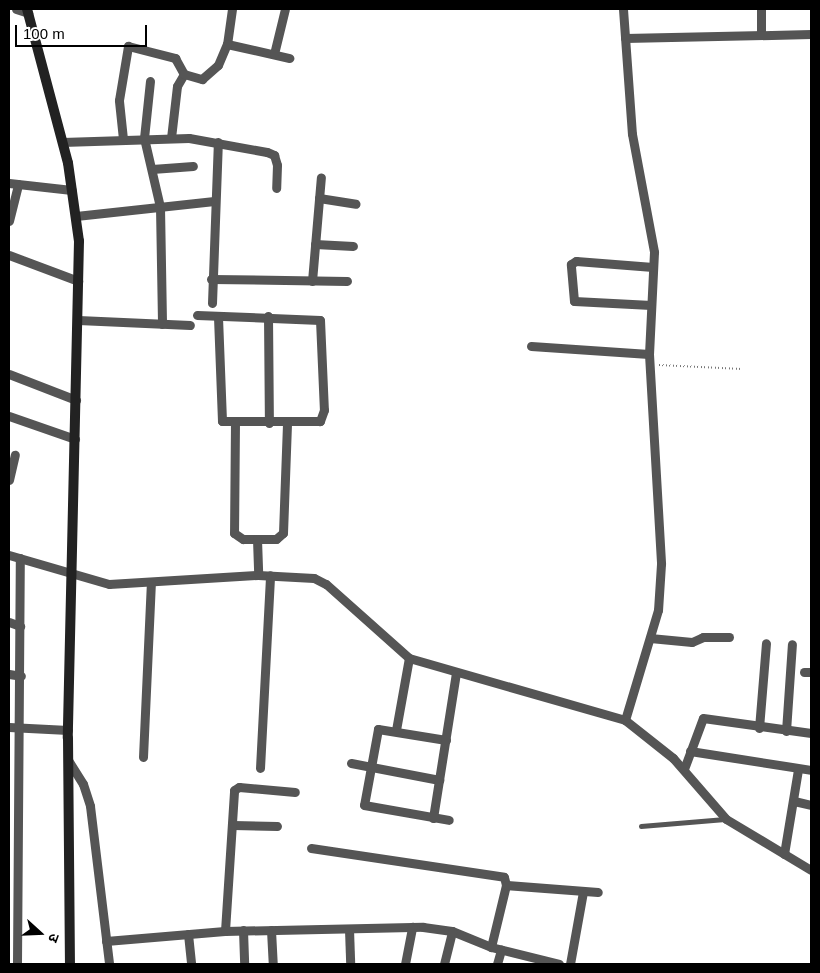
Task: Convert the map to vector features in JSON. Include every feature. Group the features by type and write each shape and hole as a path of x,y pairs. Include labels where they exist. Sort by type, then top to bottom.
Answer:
{"street":[{"path":"16,9 27,11 62,142 76,216 78,320 68,730 70,964"},
{"path":"184,74 207,78 227,44 232,9"},
{"path":"274,54 284,9"},
{"path":"623,9 632,134 653,240 654,267 649,354 662,564 658,610 625,720"},
{"path":"761,9 761,35"},
{"path":"625,38 811,34"},
{"path":"227,44 289,58"},
{"path":"123,139 119,100 128,46 175,58 184,74"},
{"path":"171,138 177,86 184,74"},
{"path":"150,82 144,138 160,207 162,324"},
{"path":"62,142 144,138 218,142 274,155 276,188"},
{"path":"212,303 211,279 218,142"},
{"path":"152,169 193,166"},
{"path":"312,281 320,177"},
{"path":"9,183 72,190"},
{"path":"9,221 18,184"},
{"path":"319,198 356,204"},
{"path":"76,216 214,201"},
{"path":"315,244 352,246"},
{"path":"9,255 78,280"},
{"path":"651,305 574,301 571,264 576,261 654,267"},
{"path":"211,279 347,281"},
{"path":"197,315 316,318 322,326 322,418 316,423 269,423 235,422 221,417 218,316"},
{"path":"268,316 269,423"},
{"path":"78,320 190,325"},
{"path":"531,346 649,354"},
{"path":"9,374 76,400"},
{"path":"9,416 75,439"},
{"path":"235,422 234,533 239,538 258,539 276,539 283,533 286,423"},
{"path":"9,480 15,455"},
{"path":"258,539 258,575"},
{"path":"9,555 109,584 151,583 258,575 305,576 326,584 410,658 456,673 625,720 684,769 726,819 811,870"},
{"path":"17,964 21,727 20,558"},
{"path":"260,768 270,575"},
{"path":"143,757 151,583"},
{"path":"9,622 20,626"},
{"path":"650,638 692,642 703,637 729,637"},
{"path":"758,728 766,643"},
{"path":"786,731 792,644"},
{"path":"396,730 410,658"},
{"path":"433,818 456,673"},
{"path":"9,674 21,676"},
{"path":"684,769 703,718 758,728 811,733"},
{"path":"9,727 68,730"},
{"path":"446,740 396,730 378,729 369,767 366,807 449,820"},
{"path":"690,751 811,770"},
{"path":"68,760 83,784 90,806 109,964"},
{"path":"350,763 440,780"},
{"path":"784,854 798,769"},
{"path":"225,931 236,788 295,792"},
{"path":"794,801 811,805"},
{"path":"233,825 277,826"},
{"path":"311,848 500,874 506,885 490,947"},
{"path":"506,885 598,892"},
{"path":"570,964 583,892"},
{"path":"106,942 243,930 412,927 452,931 490,947 559,964"},
{"path":"405,964 412,927"},
{"path":"349,929 350,964"},
{"path":"243,930 244,964"},
{"path":"271,930 273,964"},
{"path":"444,964 452,931"},
{"path":"188,934 191,964"},
{"path":"497,964 501,950"}],"lane":[{"path":"640,826 726,819"}],"path":[{"path":"650,365 742,369"}]}
